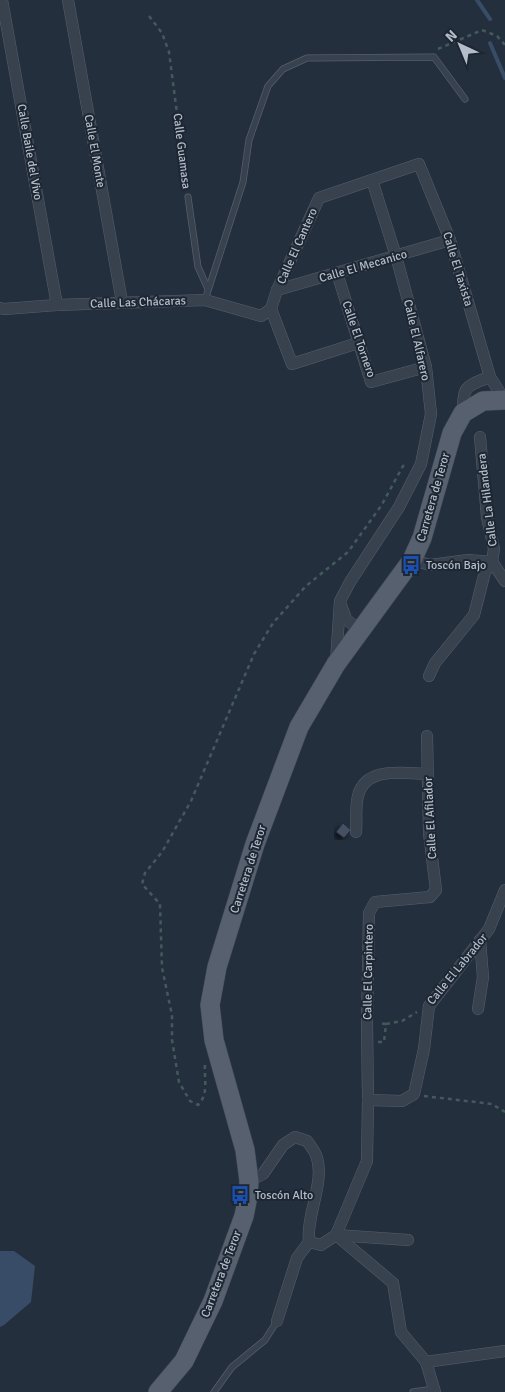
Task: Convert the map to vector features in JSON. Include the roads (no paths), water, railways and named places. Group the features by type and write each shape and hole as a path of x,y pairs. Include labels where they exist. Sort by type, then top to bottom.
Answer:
{"main road":[{"path":"463,413 483,401 505,400"},
{"name":"Carretera de Teror","path":"158,1392 184,1361 213,1300 244,1216 249,1181 245,1150 214,1040 210,1005 217,967 255,844 299,727 336,664 412,560 422,538 452,433 463,413"}],"street":[{"name":"Calle Baile del Vivo","path":"2,0 57,305"},
{"name":"Calle El Monte","path":"68,0 122,302"},
{"name":"Calle El Cantero","path":"271,309 277,290 318,198 419,164"},
{"name":"Calle El Taxista","path":"419,164 450,240 490,377 505,400"},
{"name":"Calle El Alfarero","path":"336,664 340,601 399,507 421,464 431,414 426,367 396,256 372,180"},
{"name":"Calle El Mecanico","path":"277,290 450,240"},
{"name":"Calle El Tornero","path":"337,273 358,344 372,382 426,367"},
{"name":"Calle Las Chácaras","path":"0,308 122,302 207,295 261,316 271,309"},
{"path":"271,309 292,364 358,344"},
{"path":"463,413 463,394 471,384 490,377"},
{"name":"Calle La Hilandera","path":"480,437 487,517 494,549 492,562"},
{"path":"412,560 430,565 468,560 492,562 505,576"},
{"path":"492,562 505,581"},
{"path":"430,676 436,663 474,615 485,572 492,562"},
{"path":"340,601 346,620 360,631"},
{"name":"Calle El Afilador","path":"427,736 429,833 436,890 430,897"},
{"path":"356,832 358,795 366,781 382,773 427,774"},
{"name":"Calle El Labrador","path":"368,1100 402,1101 414,1094 424,1049 428,1006 489,929 505,890"},
{"name":"Calle El Carpintero","path":"368,1100 369,913 375,902 430,897"},
{"path":"478,1009 483,977 480,940"},
{"path":"309,1242 321,1245 336,1235 367,1161 368,1100"},
{"path":"249,1181 263,1174 283,1145 295,1137 308,1141 316,1156 319,1182 308,1231 309,1242 297,1258 277,1321"},
{"path":"336,1235 408,1240"},
{"path":"336,1235 393,1283 401,1332 426,1362 434,1391"},
{"path":"426,1362 505,1351"}],"lane":[{"path":"207,295 243,182 250,140 264,95 268,86 283,69 307,58 434,57 465,99"},
{"name":"Calle Guamasa","path":"188,197 198,267 207,295"},
{"path":"214,1392 232,1367 265,1340 277,1321"},
{"path":"413,1392 434,1391"}],"water":[{"path":"0,1251 14,1251 35,1266 31,1302 0,1327"}],"waterway":[{"path":"477,0 490,19"},
{"path":"490,43 505,78"}],"place":[{"name":"Toscón Bajo","path":"411,565"},
{"name":"Toscón Alto","path":"240,1195"}]}
